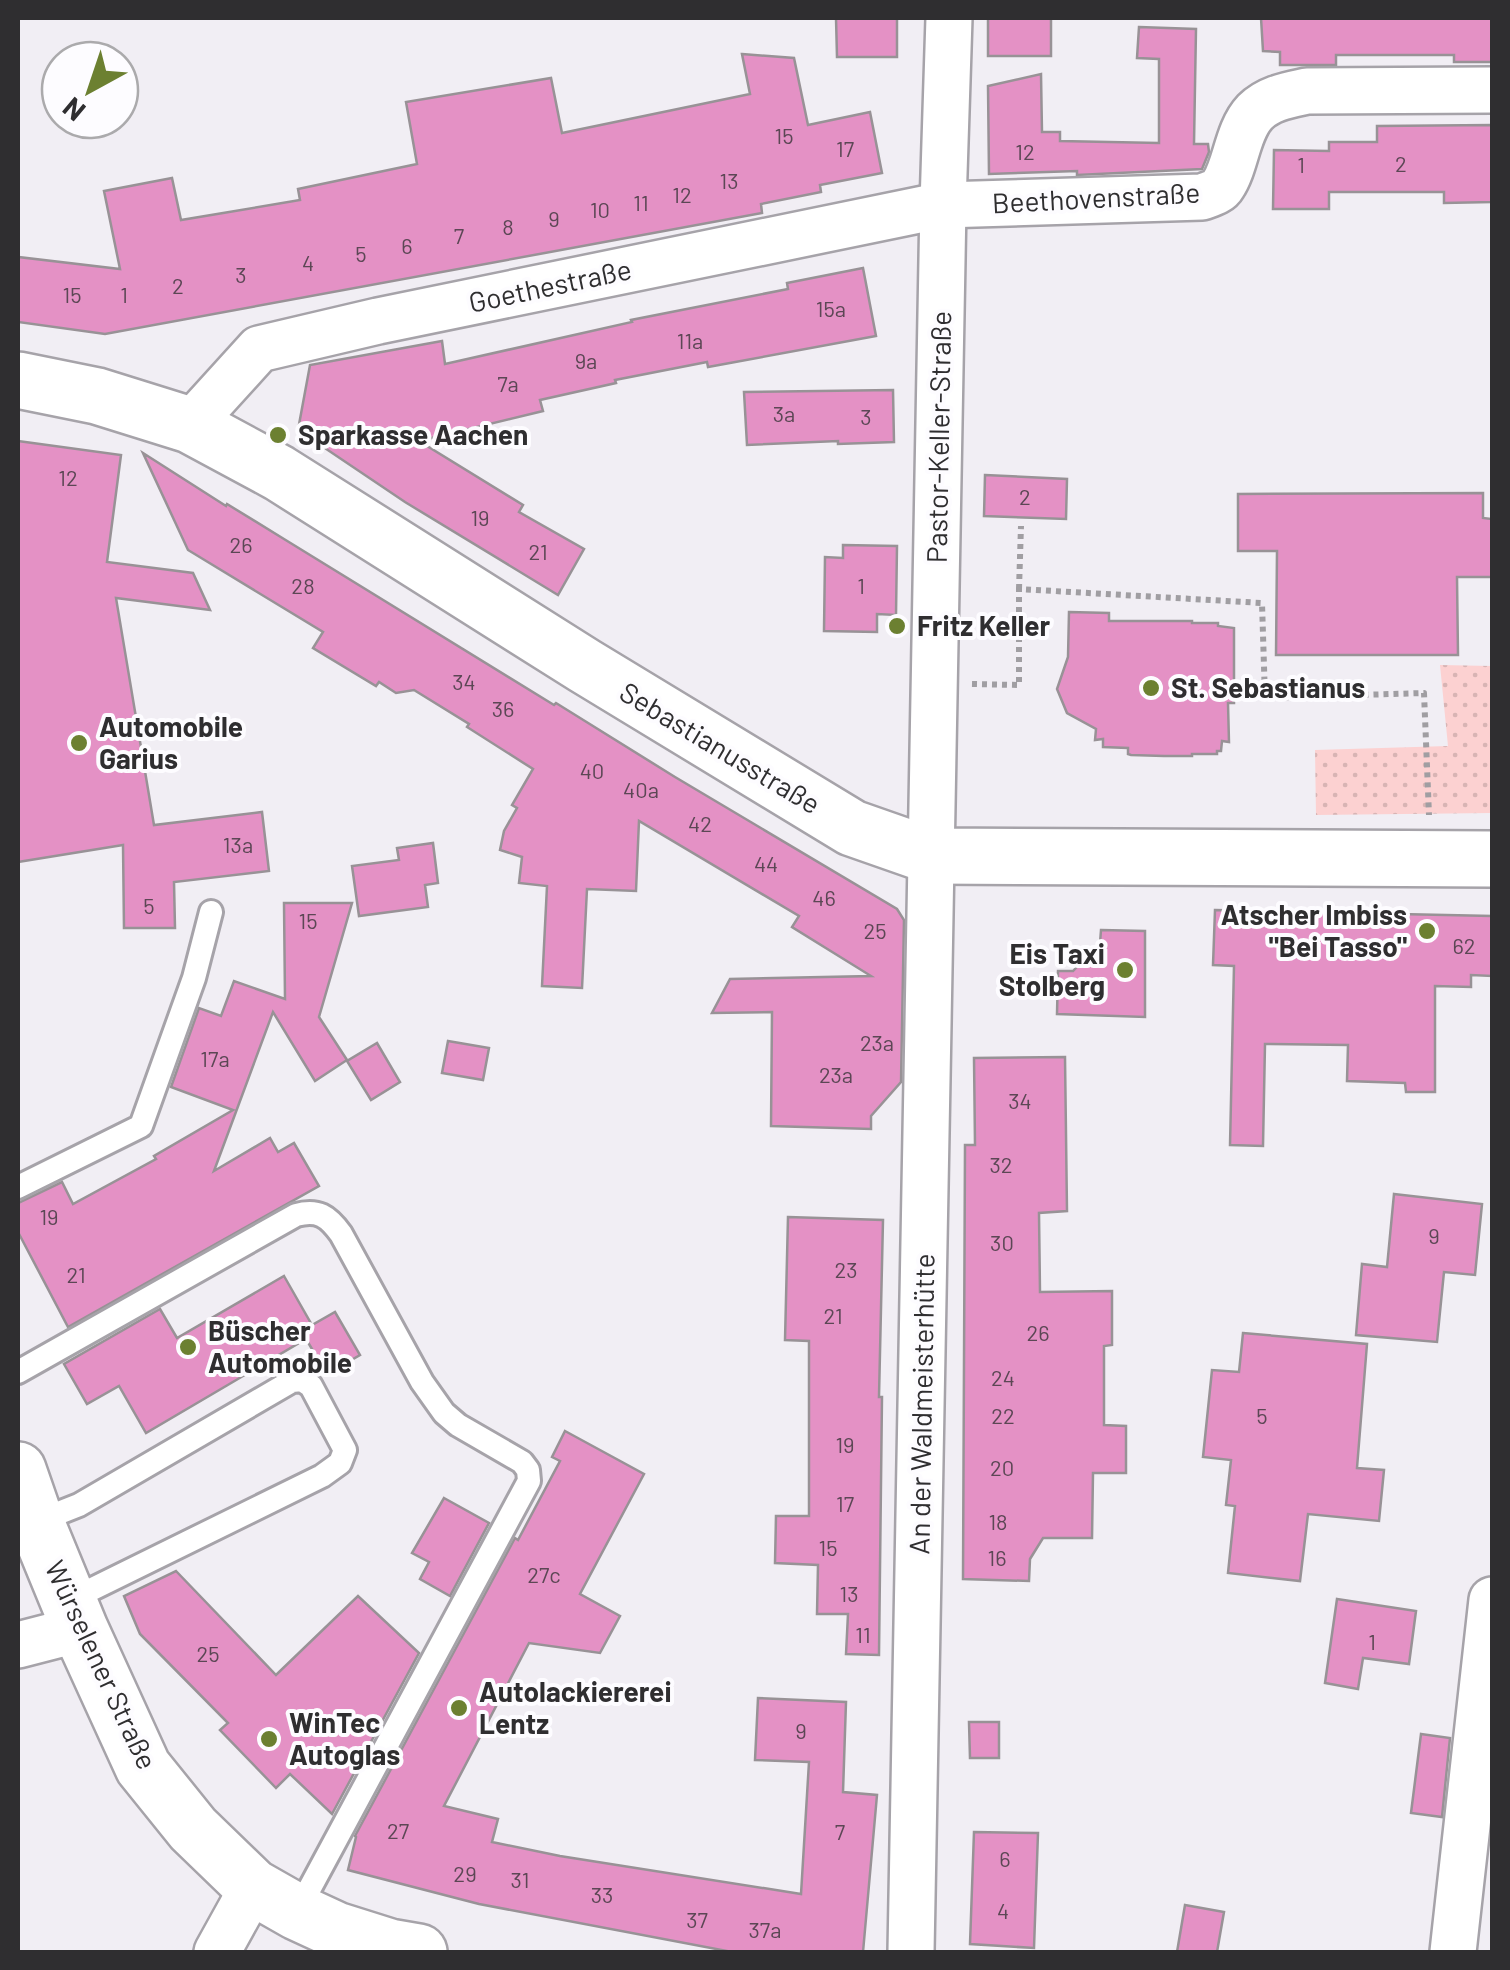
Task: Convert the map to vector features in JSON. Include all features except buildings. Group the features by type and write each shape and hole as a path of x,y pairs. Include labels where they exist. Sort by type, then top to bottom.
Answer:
{"main road":[{"name":"Sebastianusstraße","path":"18,380 97,396 190,425 278,473 852,828 932,856 1492,859"},
{"name":"Würselener Straße","path":"18,1470 74,1615 143,1766 193,1828 275,1900 336,1930 419,1952"}],"street":[{"name":"Pastor-Keller-Straße","path":"932,856 949,18"},
{"name":"Beethovenstraße","path":"943,204 1202,197 1223,186 1244,131 1256,112 1277,98 1307,91 1492,90"},
{"name":"Goethestraße","path":"190,425 259,348 943,204"},
{"name":"An der Waldmeisterhütte","path":"911,1952 932,856"},
{"path":"1453,1952 1492,1600"},
{"path":"18,1645 74,1615"},
{"path":"217,1952 275,1900"}],"lane":[{"path":"18,1187 141,1126 194,978 211,912"},
{"path":"18,1372 296,1215 310,1212 324,1216 341,1234 422,1382 444,1413 522,1462 528,1470 528,1481 275,1900"},
{"path":"36,1522 79,1505 292,1381 302,1380 311,1386 346,1450 340,1463 322,1476 74,1615"}],"path":[{"path":"982,685 1019,685 1021,526"},
{"path":"1020,589 1262,603 1265,698 1424,693 1430,859"}],"shaded area":[{"path":"1440,665 1492,666 1492,813 1316,815 1315,750 1448,746"}],"place":[{"name":"Sparkasse Aachen","path":"278,435"},
{"name":"Fritz Keller","path":"897,626"},
{"name":"St. Sebastianus","path":"1151,688"},
{"name":"Automobile Garius","path":"79,743"},
{"name":"Atscher Imbiss \"Bei Tasso\"","path":"1427,931"},
{"name":"Eis Taxi Stolberg","path":"1125,970"},
{"name":"Büscher Automobile","path":"188,1347"},
{"name":"Autolackiererei Lentz","path":"459,1708"},
{"name":"WinTec Autoglas","path":"269,1739"}]}
